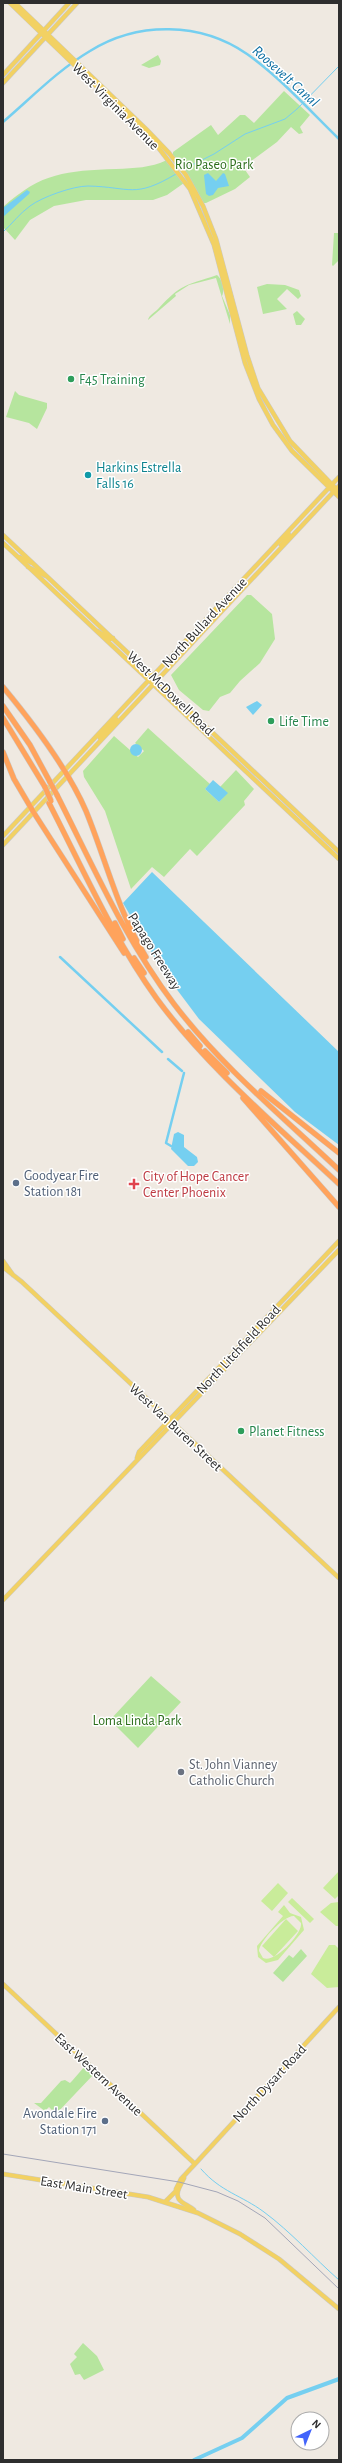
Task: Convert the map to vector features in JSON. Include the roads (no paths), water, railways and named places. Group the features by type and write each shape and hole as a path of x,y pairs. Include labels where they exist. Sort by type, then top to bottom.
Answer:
{"highway":[{"path":"3,687 66,774 86,811 126,919 160,985"},
{"name":"Papago Freeway","path":"3,706 30,745 131,939 160,985 192,1027 247,1082 282,1112 293,1126 339,1170"},
{"path":"3,718 44,789"},
{"name":"Papago Freeway","path":"3,724 44,789 115,931 144,979 180,1028 219,1070 287,1132 339,1184"},
{"path":"3,752 14,779 34,813 129,962 144,979"},
{"path":"50,802 131,952 159,995 205,1051 274,1120"},
{"path":"219,1070 227,1082 269,1126 339,1207"},
{"path":"282,1112 297,1121 339,1153"},
{"path":"287,1132 339,1180"}],"main road":[{"name":"West Virginia Avenue","path":"10,3 72,59 177,166 184,176 209,218 256,384 289,443 330,487 337,490 339,497"},
{"name":"West Virginia Avenue","path":"15,3 43,32"},
{"path":"3,75 69,3"},
{"path":"3,83 77,3"},
{"name":"North Bullard Avenue","path":"3,845 34,813 116,715 339,477"},
{"name":"North Bullard Avenue","path":"3,836 31,807 97,746 279,550 337,490"},
{"path":"279,550 279,547 289,536 288,532"},
{"name":"West McDowell Road","path":"3,535 339,852"},
{"name":"West McDowell Road","path":"3,544 339,859"},
{"path":"16,556 33,563"},
{"path":"28,567 31,567 41,575 47,576"},
{"path":"68,605 72,600"},
{"path":"205,630 205,626 218,612 218,606"},
{"path":"192,644 193,638 200,630 199,626"},
{"path":"93,629 110,639 113,638"},
{"path":"97,746 99,740 116,719 116,715"},
{"name":"North Litchfield Road","path":"3,1600 137,1458 142,1456 225,1363 339,1241"},
{"name":"North Litchfield Road","path":"171,1423 220,1376 339,1250"},
{"name":"West Van Buren Street","path":"3,1261 14,1274 171,1423 339,1578"},
{"name":"West Van Buren Street","path":"3,1267 14,1274"},
{"path":"220,1376 219,1372 225,1363"},
{"path":"208,1388 215,1374"},
{"name":"East Western Avenue","path":"3,1984 195,2164"},
{"name":"North Dysart Road","path":"165,2202 177,2189 199,2159 339,2007"},
{"name":"East Main Street","path":"3,2174 165,2202 198,2213"},
{"path":"177,2189 179,2201 198,2213 229,2228 274,2255 339,2309"}],"water":[{"path":"208,173 216,181 223,173 225,174 229,186 218,188 213,195 209,196 206,194 204,175"},
{"path":"27,190 30,192 29,194 3,217 3,208"},
{"path":"257,701 262,705 253,715 246,707"},
{"path":"136,744 140,746 142,750 140,754 136,756 132,754 130,750 132,746"},
{"path":"213,780 228,793 219,802 205,789"},
{"path":"152,872 339,1052 339,1145 295,1112 199,1019 160,967 123,903"},
{"path":"178,1132 184,1135 184,1147 197,1157 198,1162 194,1166 188,1166 171,1149 174,1134"}],"waterway":[{"name":"Roosevelt Canal","path":"3,122 56,75 90,51 109,41 128,34 149,30 169,29 190,31 210,36 229,43 247,54 272,73 339,139"},
{"path":"184,169 214,154 245,134 285,119 297,109 339,66"},
{"path":"3,232 30,206 42,199 58,193 82,186 132,190 141,189 151,187 176,174"},
{"path":"60,957 162,1052"},
{"path":"168,1059 182,1071"},
{"path":"171,1146 166,1143 184,1073"},
{"path":"201,2169 216,2183 256,2206 274,2220 339,2280"},
{"path":"194,2460 242,2438 287,2398 339,2379"}],"railway":[{"path":"3,2154 179,2182 217,2192 238,2201 265,2218 339,2289"}],"place":[{"name":"F45 Training","path":"71,379"},
{"name":"Harkins Estrella Falls 16","path":"88,475"},
{"name":"Life Time","path":"271,721"},
{"name":"Goodyear Fire Station 181","path":"16,1183"},
{"name":"City of Hope Cancer Center Phoenix","path":"134,1184"},
{"name":"Planet Fitness","path":"241,1431"},
{"name":"St. John Vianney Catholic Church","path":"181,1772"},
{"name":"Avondale Fire Station 171","path":"105,2121"}],"park label":[{"name":"Rio Paseo Park","path":"214,164"},
{"name":"Loma Linda Park","path":"137,1720"}]}
